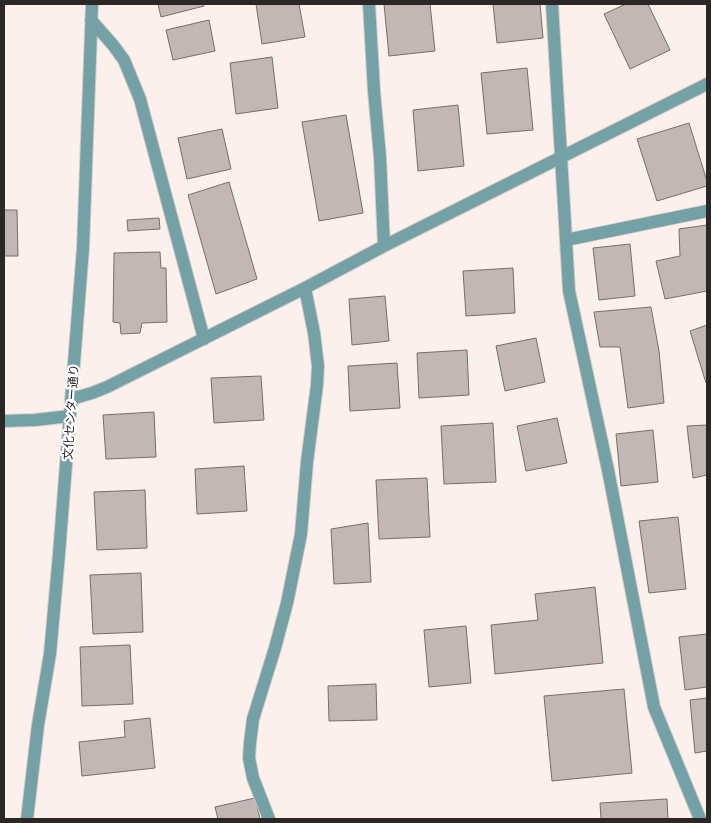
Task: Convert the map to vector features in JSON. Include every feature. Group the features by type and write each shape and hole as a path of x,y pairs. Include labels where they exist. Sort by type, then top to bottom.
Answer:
{"street":[{"name":"文化センター通り","path":"27,819 38,725 50,654 59,554 83,248 92,4"},
{"path":"369,4 380,157 384,246"},
{"path":"552,4 569,292 608,470 654,707 700,819"},
{"path":"92,20 124,60 140,99 204,339"},
{"path":"71,400 100,390 204,339 384,246 707,84"},
{"path":"566,240 707,210"},
{"path":"270,819 253,778 249,758 253,719 273,656 301,534 318,366 305,288"},
{"path":"4,421 70,416"}],"building":[{"path":"158,4 203,4 204,6 161,17"},
{"path":"256,4 299,4 305,37 262,44"},
{"path":"384,4 430,4 435,51 389,56"},
{"path":"493,4 540,4 543,38 497,43"},
{"path":"626,4 648,4 670,50 630,69 604,14"},
{"path":"209,20 215,51 173,60 166,30"},
{"path":"272,57 278,108 236,114 230,63"},
{"path":"527,68 533,130 487,134 481,73"},
{"path":"458,105 464,166 418,171 413,110"},
{"path":"346,115 363,213 319,221 302,122"},
{"path":"689,123 707,186 657,201 637,139"},
{"path":"222,129 231,169 187,179 178,138"},
{"path":"229,182 257,279 216,294 188,195"},
{"path":"4,210 17,210 18,256 4,256"},
{"path":"159,218 160,229 128,231 127,220"},
{"path":"707,225 707,291 665,299 656,261 680,256 679,229"},
{"path":"630,244 635,296 599,300 593,248"},
{"path":"160,252 161,268 166,268 167,322 142,323 140,333 121,334 120,323 113,322 114,253"},
{"path":"513,268 515,313 466,316 463,271"},
{"path":"385,296 389,341 352,345 349,299"},
{"path":"651,307 659,351 664,403 628,408 620,347 600,347 594,312"},
{"path":"707,325 707,383 706,383 690,331"},
{"path":"536,338 545,382 505,391 496,346"},
{"path":"467,350 469,395 419,398 417,353"},
{"path":"397,363 400,408 350,411 348,366"},
{"path":"261,376 264,420 214,423 211,378"},
{"path":"154,412 156,457 106,459 103,415"},
{"path":"557,418 567,463 526,471 517,426"},
{"path":"493,423 496,482 444,484 441,426"},
{"path":"707,425 707,475 693,478 687,426"},
{"path":"653,430 658,482 621,486 616,434"},
{"path":"244,466 247,511 197,514 195,469"},
{"path":"427,478 430,537 379,539 376,480"},
{"path":"145,490 147,548 97,550 94,492"},
{"path":"678,517 686,589 649,593 639,521"},
{"path":"368,523 371,582 334,584 331,529"},
{"path":"141,573 143,632 93,634 90,575"},
{"path":"595,587 603,663 495,674 491,625 538,620 535,594"},
{"path":"466,626 471,683 429,687 424,630"},
{"path":"707,634 707,687 685,690 679,637"},
{"path":"130,645 133,704 82,706 80,647"},
{"path":"376,684 377,720 329,721 328,686"},
{"path":"624,689 632,773 552,781 544,696"},
{"path":"707,698 707,751 695,753 690,700"},
{"path":"150,718 155,768 82,776 79,742 125,737 124,721"},
{"path":"255,798 260,819 218,819 215,807"},
{"path":"667,799 668,819 601,819 600,803"}]}
